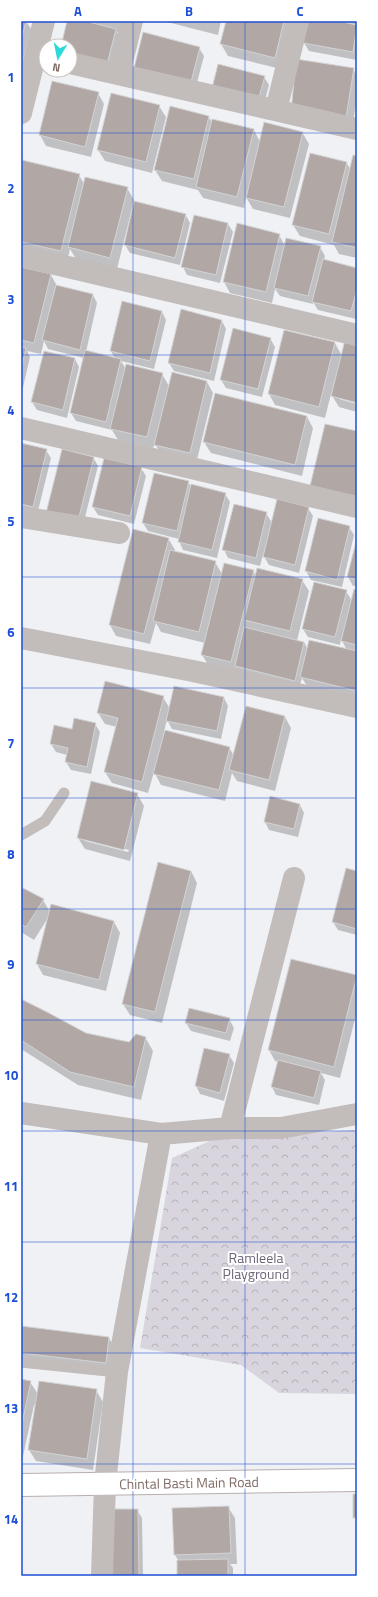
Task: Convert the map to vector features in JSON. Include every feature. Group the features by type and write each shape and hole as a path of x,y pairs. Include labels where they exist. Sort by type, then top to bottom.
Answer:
{"street":[{"path":"43,38 44,21"},
{"path":"119,74 132,21"},
{"path":"276,110 298,21"},
{"path":"21,113 38,65"},
{"path":"78,65 357,129"},
{"path":"21,256 357,335"},
{"path":"21,428 357,506"},
{"path":"21,517 119,533"},
{"path":"21,638 193,672 357,707"},
{"path":"230,1128 294,878"},
{"path":"21,1113 161,1134 230,1128 281,1128 357,1114"},
{"path":"102,1576 105,1484 117,1372 161,1134"},
{"name":"Chintal Basti Main Road","path":"21,1485 357,1480"}],"lane":[{"path":"21,836 45,821 64,793"},
{"path":"21,1362 117,1372"}],"green space":[{"name":"Ramleela Playground","path":"357,1131 357,1394 279,1393 241,1365 140,1348 172,1158 214,1139"}],"building":[{"path":"21,21 26,21 21,41"},
{"path":"67,21 85,21 116,29 107,64 78,56 78,38 63,38"},
{"path":"226,21 284,21 275,58 220,44"},
{"path":"307,21 338,21 357,25 353,52 303,43"},
{"path":"143,32 200,47 191,82 134,68"},
{"path":"296,59 354,68 345,124 291,112"},
{"path":"218,64 265,76 257,104 211,92"},
{"path":"52,81 99,92 85,147 39,135"},
{"path":"111,93 160,105 146,162 97,150"},
{"path":"170,106 209,116 194,179 154,170"},
{"path":"212,119 254,129 237,197 196,187"},
{"path":"264,122 303,132 284,207 246,198"},
{"path":"310,153 347,162 329,234 292,225"},
{"path":"353,155 357,156 357,248 332,242"},
{"path":"22,160 80,174 61,251 21,242"},
{"path":"85,177 128,187 110,258 68,247"},
{"path":"134,201 186,214 175,258 124,245"},
{"path":"194,215 228,223 216,275 181,267"},
{"path":"237,223 280,234 266,292 223,282"},
{"path":"286,238 321,246 308,296 274,288"},
{"path":"323,259 357,268 357,289 351,311 312,302"},
{"path":"21,267 51,274 34,343 21,340"},
{"path":"56,285 93,294 80,350 42,340"},
{"path":"122,301 162,311 150,361 110,351"},
{"path":"181,309 222,320 210,373 168,363"},
{"path":"233,328 271,338 258,389 220,380"},
{"path":"284,330 335,342 319,407 268,394"},
{"path":"345,340 357,342 357,403 331,396"},
{"path":"21,347 26,348 21,370"},
{"path":"85,350 121,359 106,422 70,413"},
{"path":"44,351 75,358 63,410 31,402"},
{"path":"126,364 163,373 147,437 110,429"},
{"path":"172,372 207,381 190,453 154,445"},
{"path":"215,393 307,416 295,465 203,442"},
{"path":"325,424 357,431 357,497 310,486"},
{"path":"21,443 47,449 33,507 21,504"},
{"path":"62,449 94,457 78,521 46,513"},
{"path":"104,458 142,467 130,516 92,507"},
{"path":"154,473 189,481 177,531 142,523"},
{"path":"191,484 226,493 212,550 178,542"},
{"path":"277,499 309,507 295,565 263,557"},
{"path":"234,504 267,512 256,558 222,550"},
{"path":"318,518 350,526 337,580 305,571"},
{"path":"133,529 169,538 144,634 109,625"},
{"path":"357,538 357,580 347,577"},
{"path":"170,550 216,561 199,632 153,621"},
{"path":"224,563 254,570 231,662 201,655"},
{"path":"257,568 303,579 290,631 244,620"},
{"path":"314,582 347,590 335,637 302,629"},
{"path":"354,589 357,590 357,645 341,641"},
{"path":"244,627 304,642 295,681 235,666"},
{"path":"309,640 357,651 357,691 300,677"},
{"path":"105,681 164,696 142,782 104,772 118,718 97,713"},
{"path":"174,686 224,697 217,731 166,721"},
{"path":"246,706 285,716 269,780 229,770"},
{"path":"74,718 96,723 87,767 65,762 68,748 50,744 54,725 72,729"},
{"path":"165,730 230,747 219,790 153,774"},
{"path":"91,781 138,793 124,850 77,838"},
{"path":"270,796 300,804 294,829 264,822"},
{"path":"158,862 191,871 155,1012 122,1004"},
{"path":"346,868 357,871 357,929 332,922"},
{"path":"21,887 44,899 26,927 21,924"},
{"path":"51,904 114,921 99,980 36,964"},
{"path":"291,959 357,975 334,1067 268,1050"},
{"path":"21,999 86,1033 129,1042 136,1034 146,1037 134,1087 70,1072 21,1040"},
{"path":"189,1008 230,1018 226,1033 185,1023"},
{"path":"204,1048 230,1054 220,1093 195,1086"},
{"path":"278,1060 321,1071 314,1098 271,1087"},
{"path":"21,1326 109,1337 106,1363 21,1353"},
{"path":"21,1379 31,1381 21,1428"},
{"path":"39,1381 97,1389 87,1459 28,1450"},
{"path":"353,1494 357,1494 357,1518 353,1518"},
{"path":"229,1506 231,1553 174,1555 172,1508"},
{"path":"108,1509 138,1509 139,1576 109,1576"},
{"path":"228,1559 228,1576 177,1576 177,1560"}]}
